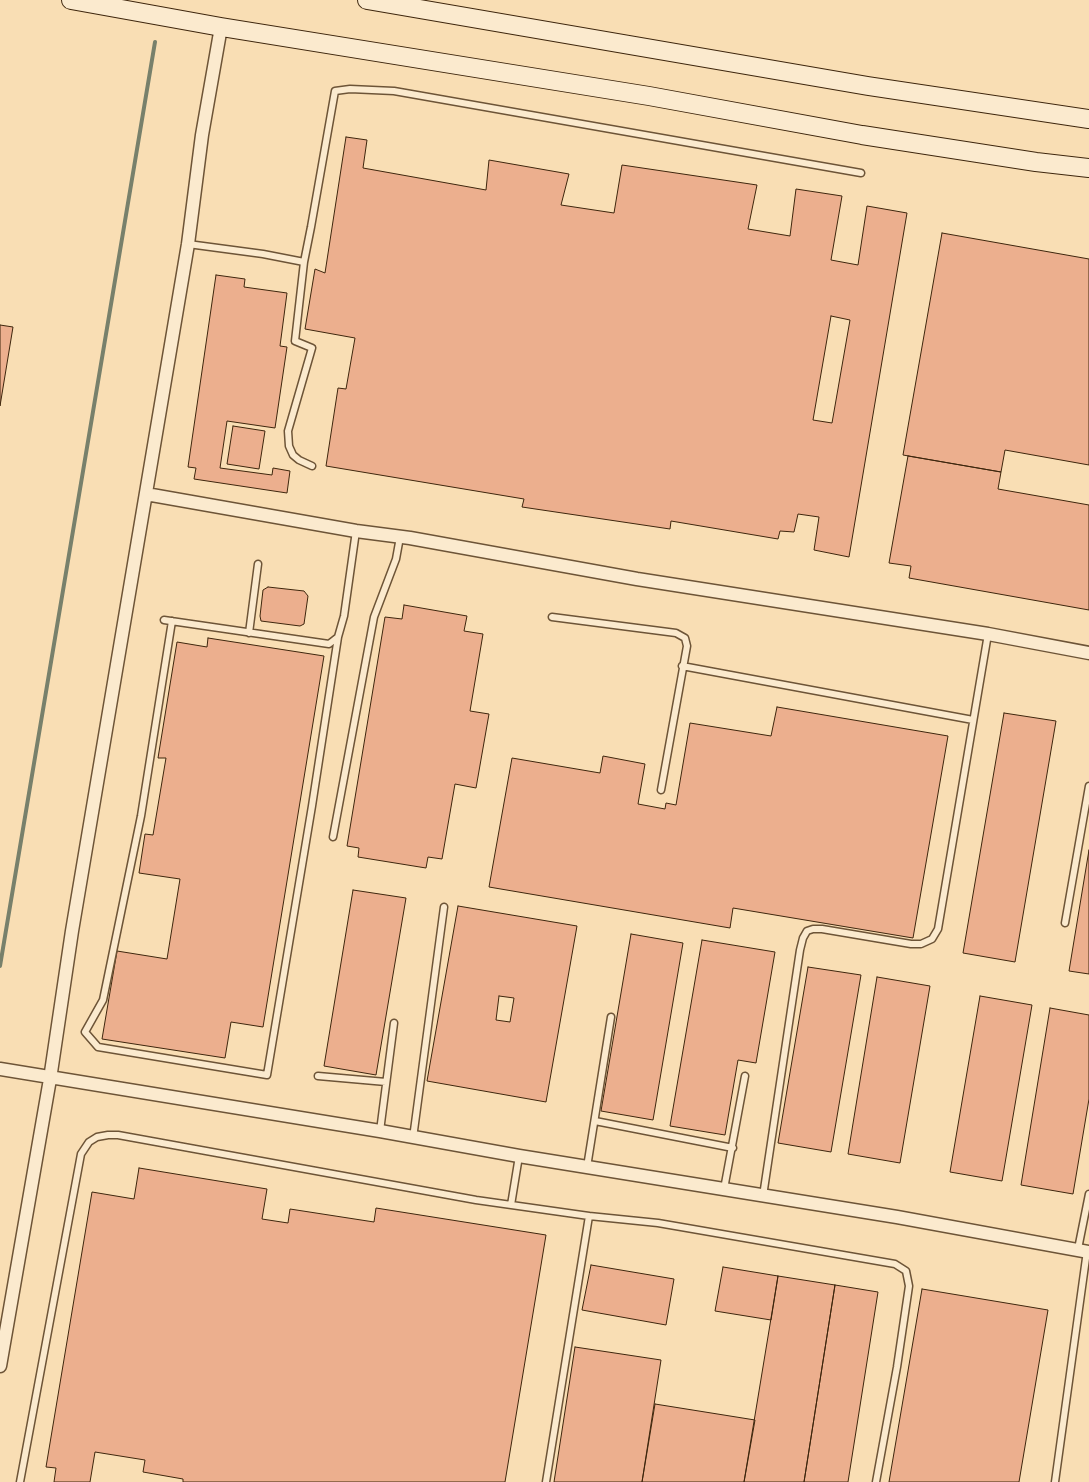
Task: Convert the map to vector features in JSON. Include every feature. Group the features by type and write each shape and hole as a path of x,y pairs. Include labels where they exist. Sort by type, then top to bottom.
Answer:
{"street":[{"path":"71,0 221,27 649,96 862,135 1036,162 1089,168"},
{"path":"367,0 858,85 1089,119"},
{"path":"0,1366 50,1079 72,931 188,244 202,135 221,27"},
{"path":"146,494 656,582 988,634 1089,653"},
{"path":"0,1069 50,1079 724,1189 1085,1251"}],"lane":[{"path":"312,466 293,455 289,446 288,432 312,348 295,341 304,262 335,91 350,89 394,92 861,174"},
{"path":"188,244 264,254 304,262"},
{"path":"172,621 141,816 103,1000 85,1032 98,1047 267,1074 338,637 344,616 356,531"},
{"path":"334,837 374,617 396,559 400,537"},
{"path":"249,633 258,564"},
{"path":"552,617 676,633 685,638 686,646 661,790"},
{"path":"164,620 329,644 338,637"},
{"path":"764,1196 802,938 807,931 822,929 921,944 932,939 938,929 988,634"},
{"path":"682,666 973,720"},
{"path":"1065,923 1089,786"},
{"path":"413,1138 444,907"},
{"path":"587,1167 611,1017"},
{"path":"380,1132 394,1023"},
{"path":"318,1076 386,1082"},
{"path":"724,1189 745,1076"},
{"path":"595,1122 733,1148"},
{"path":"20,1482 81,1154 89,1142 97,1137 118,1135 476,1200 678,1226 894,1264 906,1271 909,1286 897,1367 876,1482"},
{"path":"511,1205 519,1156"},
{"path":"1055,1482 1085,1251 1089,1194"},
{"path":"546,1482 589,1216"}],"building":[{"path":"346,137 367,140 363,168 486,190 489,160 569,174 561,205 614,213 622,165 757,185 748,229 790,236 796,189 842,196 831,260 858,265 867,206 907,213 849,557 814,550 819,517 798,514 794,532 780,531 778,539 671,521 670,529 522,507 524,499 326,466 338,388 346,389 355,338 305,329 315,269 325,273","holes":["831,316 850,320 832,423 813,420"]},
{"path":"942,233 1089,259 1089,465 1005,450 1001,472 903,455"},
{"path":"216,275 245,279 244,287 287,293 280,346 287,347 275,428 227,421 220,468 272,475 273,468 290,471 287,493 194,479 196,468 188,467"},
{"path":"0,325 13,327 0,406"},
{"path":"233,426 265,431 259,469 227,464"},
{"path":"908,456 1001,472 998,489 1089,505 1089,610 909,578 911,566 889,563"},
{"path":"268,587 304,591 308,596 304,624 300,626 261,621 263,590"},
{"path":"404,605 467,616 464,631 483,634 470,711 489,714 476,788 455,784 442,859 428,857 426,868 358,857 359,848 347,846 385,617 402,619"},
{"path":"208,638 324,656 263,1027 231,1022 225,1058 102,1039 117,951 167,959 180,879 139,873 145,834 153,835 166,758 158,758 177,642 207,647"},
{"path":"777,707 948,736 913,938 733,908 730,928 489,887 512,758 600,773 603,756 645,764 638,804 665,809 666,803 676,805 690,723 771,736"},
{"path":"1004,713 1056,721 1015,962 963,953"},
{"path":"1089,850 1089,974 1069,971"},
{"path":"353,890 406,898 376,1075 324,1066"},
{"path":"458,906 577,926 546,1102 427,1081","holes":["499,996 514,998 510,1022 496,1020"]},
{"path":"631,934 683,943 653,1120 601,1111"},
{"path":"702,940 775,952 756,1063 738,1060 725,1135 670,1126"},
{"path":"808,967 861,975 831,1152 778,1143"},
{"path":"877,977 930,986 900,1163 848,1154"},
{"path":"980,996 1032,1005 1002,1181 950,1172"},
{"path":"1050,1008 1089,1015 1089,1099 1073,1194 1021,1185"},
{"path":"139,1168 267,1189 262,1219 288,1223 290,1209 374,1222 376,1208 546,1235 505,1482 183,1482 183,1479 143,1472 145,1460 95,1452 90,1482 54,1482 56,1468 46,1467 92,1192 134,1199"},
{"path":"591,1265 674,1279 666,1325 582,1310"},
{"path":"723,1267 778,1276 771,1320 715,1311"},
{"path":"778,1276 835,1285 804,1482 744,1482"},
{"path":"835,1285 878,1292 848,1482 804,1482"},
{"path":"922,1289 1048,1310 1019,1482 889,1482"},
{"path":"575,1347 661,1360 642,1482 554,1482"},
{"path":"655,1404 755,1420 744,1482 642,1482"}],"waterway":[{"path":"0,966 155,42"}]}
